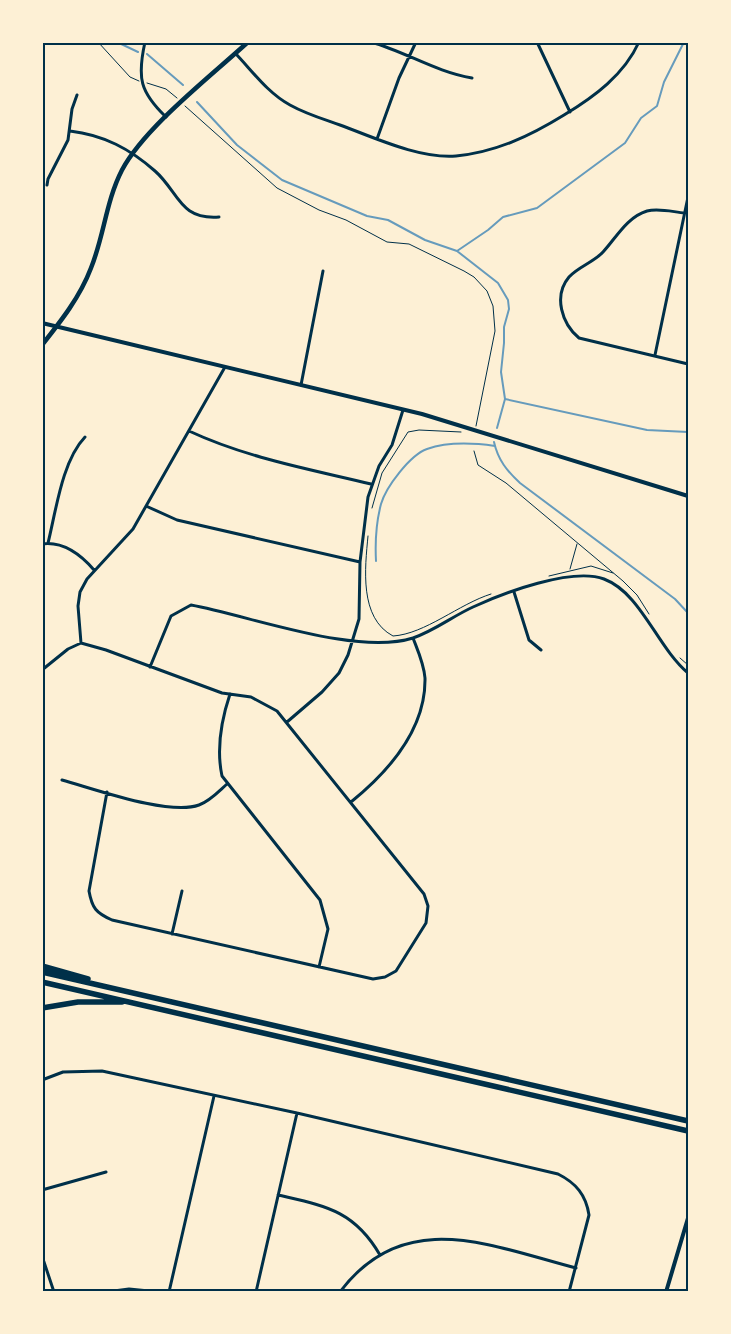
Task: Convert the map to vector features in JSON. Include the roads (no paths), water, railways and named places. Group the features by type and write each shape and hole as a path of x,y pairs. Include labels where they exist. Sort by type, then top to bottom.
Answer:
{"highway":[{"path":"42,966 113,988"},
{"path":"42,972 688,1120"},
{"path":"42,982 688,1131"},
{"path":"42,1008 78,1002 112,1004 126,1002"}],"main road":[{"path":"42,345 82,288 92,266 115,184 132,155 166,117 248,42"}],"street":[{"path":"145,42 141,63 142,82 147,96 166,117"},
{"path":"371,42 409,56 434,68 472,78"},
{"path":"377,139 416,42"},
{"path":"537,42 570,112"},
{"path":"236,54 262,83 290,105 399,147 454,156 484,151 514,142 537,132 570,112 584,103 625,66 639,42"},
{"path":"47,185 70,131 70,118 77,95"},
{"path":"70,131 104,138 118,144 154,170 169,185 182,206 196,216 219,217"},
{"path":"655,355 688,197"},
{"path":"685,213 659,210 647,211 635,218 624,226 601,254 569,277 563,288 561,299 564,319 570,331 579,338 688,364"},
{"path":"302,385 323,271"},
{"path":"42,323 403,410 688,496"},
{"path":"81,643 78,606 80,592 94,570 114,552 133,529 225,367"},
{"path":"287,722 322,692 339,673 352,642 359,619 360,562 368,497 371,484 392,445 403,410"},
{"path":"189,431 227,448 371,484"},
{"path":"48,543 68,466 75,448 85,437"},
{"path":"146,506 177,520 360,562"},
{"path":"42,544 48,543 70,549 94,570"},
{"path":"150,667 171,616 191,605 352,642 386,643 412,638 473,607 514,592 575,575 592,575 605,579 628,595 667,652 688,673"},
{"path":"514,592 529,640 541,650"},
{"path":"351,802 371,786 389,767 404,746 418,717 424,692 425,676 422,662 412,638"},
{"path":"42,670 68,649 81,643 222,693 258,700 277,711 424,894 428,906 426,922 396,971 385,977 373,979 112,920 96,913 91,904 90,891 107,792"},
{"path":"230,694 220,731 219,760 222,776 320,900 328,929 319,967"},
{"path":"62,780 170,808 187,808 208,801 227,784"},
{"path":"172,934 182,891"},
{"path":"42,1080 63,1072 102,1071 297,1113 558,1174 576,1186 587,1203 589,1215 570,1292"},
{"path":"169,1292 214,1096"},
{"path":"256,1292 297,1113"},
{"path":"42,1190 106,1172"},
{"path":"278,1195 326,1206 344,1215 360,1227 380,1255"},
{"path":"666,1292 688,1218"},
{"path":"340,1292 354,1275 380,1255 423,1239 449,1238 473,1242 576,1268"},
{"path":"42,1256 54,1292"},
{"path":"106,1292 129,1289 159,1292"}],"waterway":[{"path":"117,42 138,52"},
{"path":"457,251 488,230 503,217 537,208 625,143 641,118 657,106 664,82 684,42"},
{"path":"147,54 183,85"},
{"path":"197,102 237,145 282,180 367,216 388,220 425,240 457,251 498,283 508,300 509,309 504,327 501,372 505,399 497,428"},
{"path":"505,399 647,430 688,432"},
{"path":"494,442 504,465 520,483 675,599 688,613"},
{"path":"376,561 376,532 381,504 399,472 413,458 420,452 443,445 470,444 495,446"}]}
